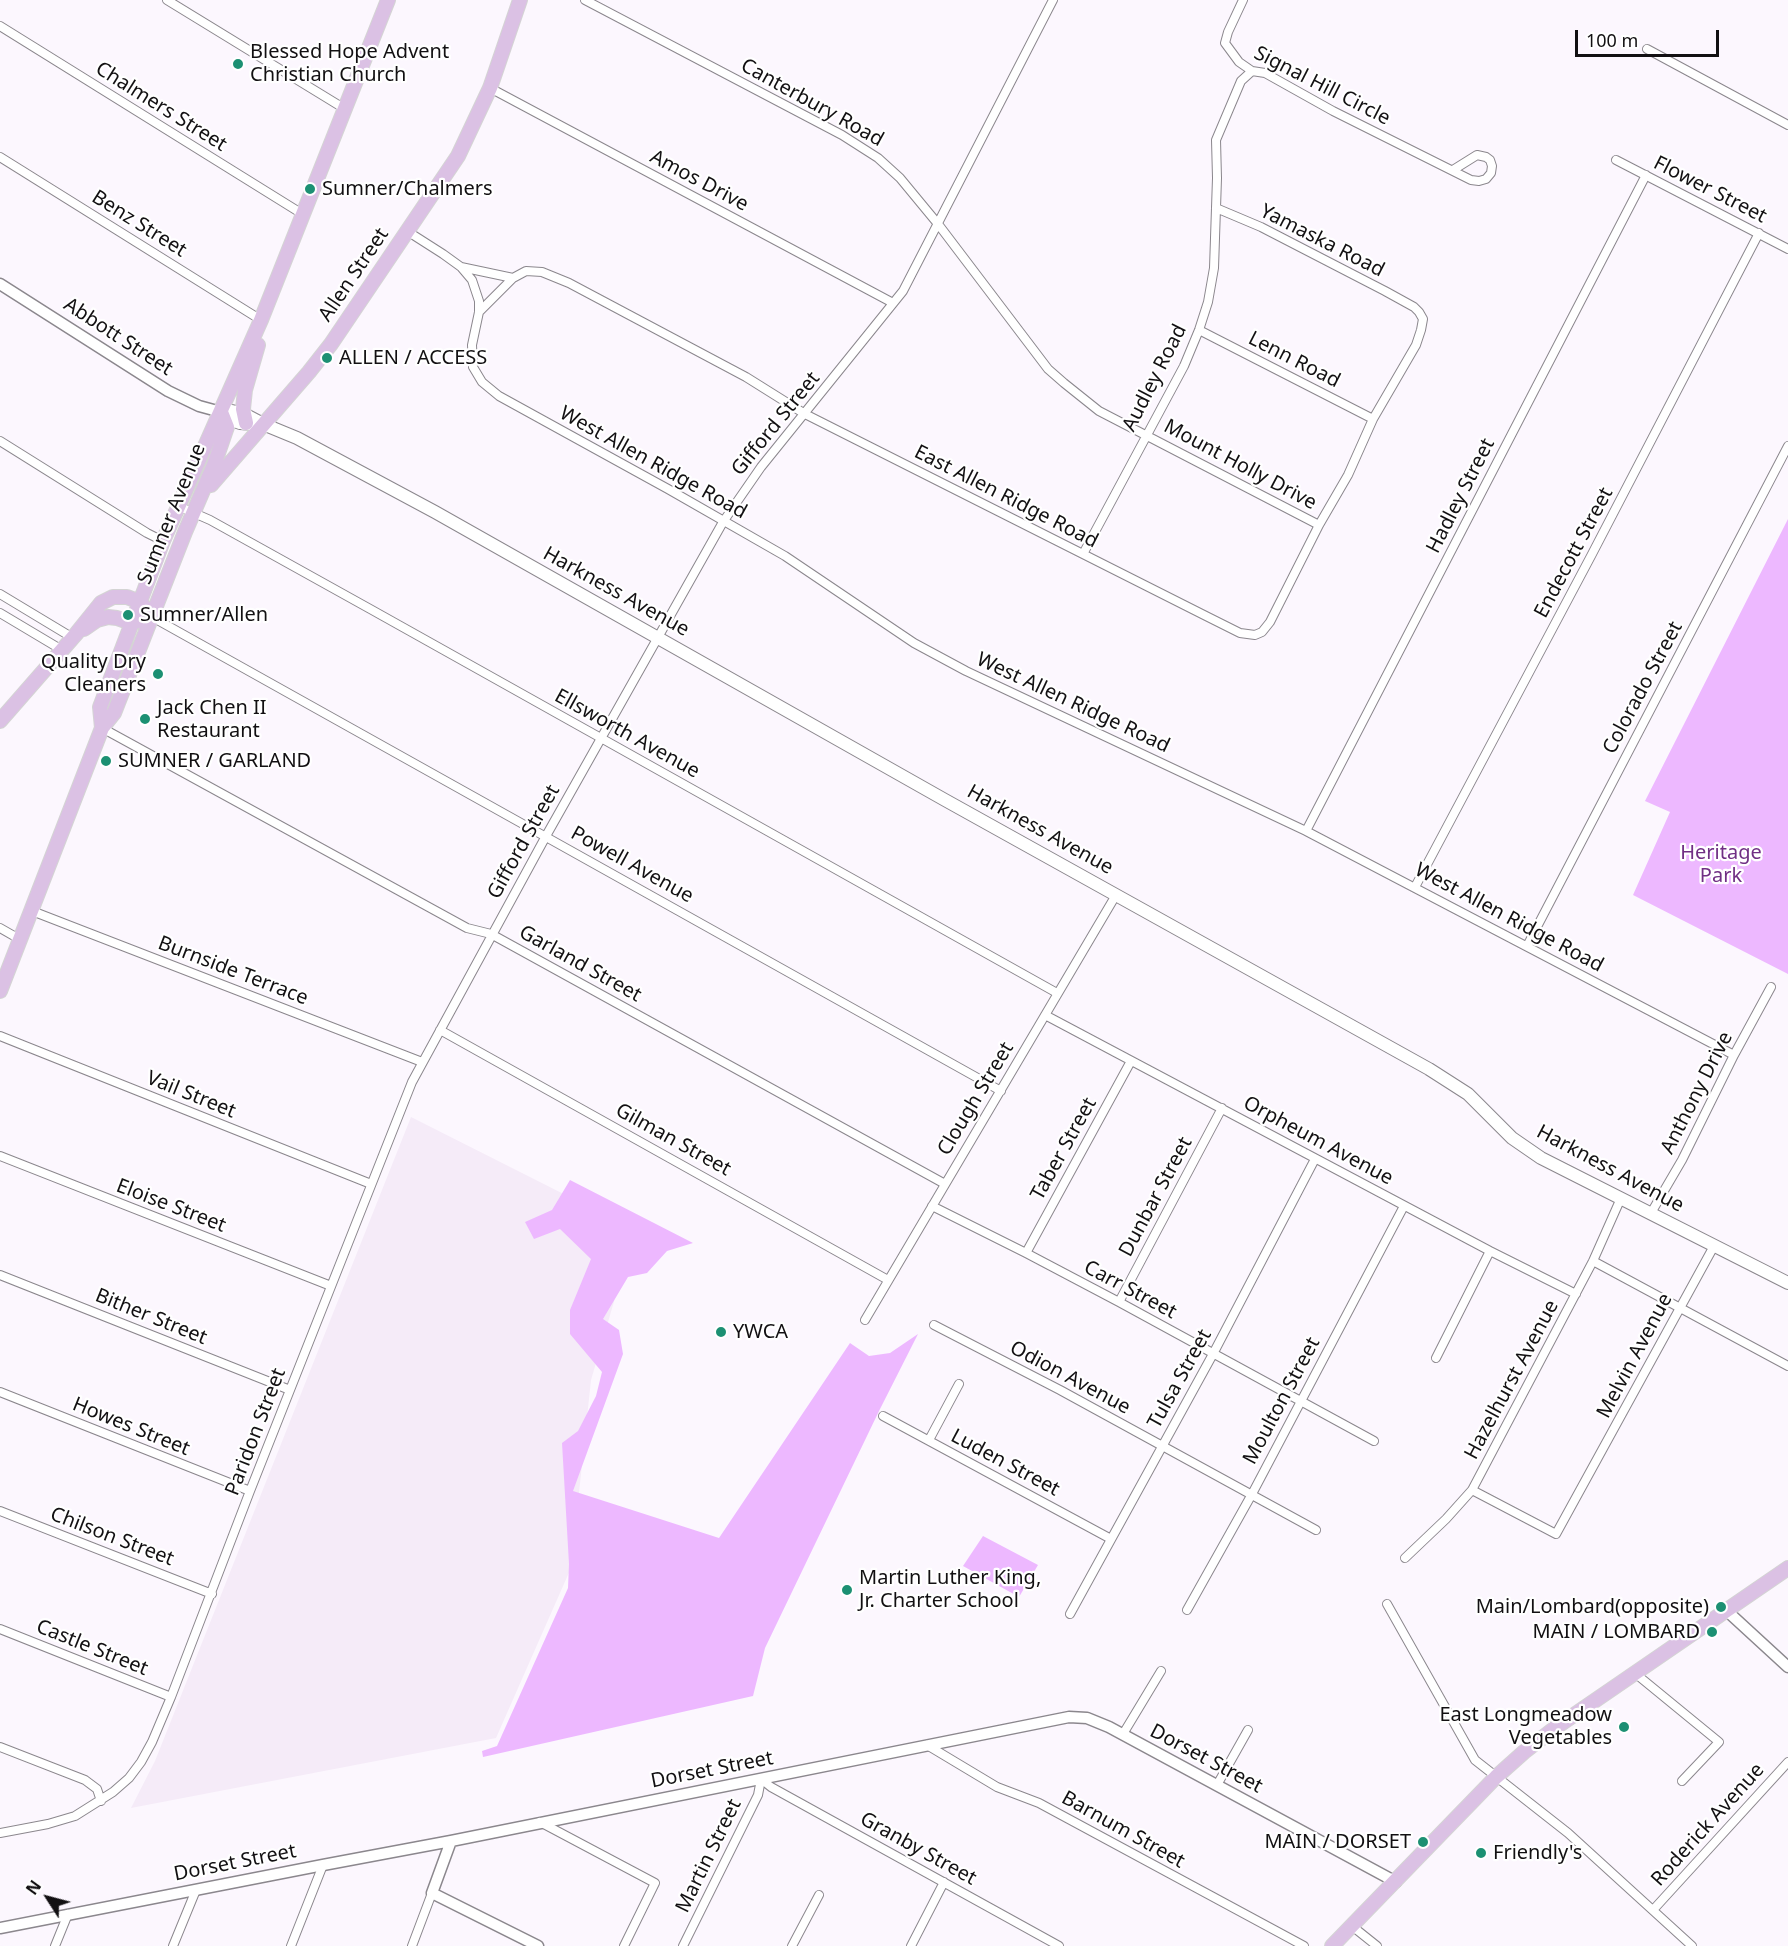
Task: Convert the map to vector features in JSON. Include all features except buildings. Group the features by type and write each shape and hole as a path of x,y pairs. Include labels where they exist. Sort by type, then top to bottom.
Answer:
{"main road":[{"name":"Allen Street","path":"193,513 218,475 331,344 458,156 490,88 520,0"},
{"name":"Sumner Avenue","path":"102,728 100,706 131,623 163,541 261,320 304,215 383,2"},
{"name":"Sumner Avenue","path":"245,419 245,390 256,352 261,320"},
{"path":"221,412 232,411 245,419"},
{"name":"Sumner Avenue","path":"0,991 102,728 114,713 226,431 227,425 221,412"},
{"name":"Harkness Avenue","path":"245,419 305,442 435,512 1429,1069 1468,1094 1521,1145 1541,1158 1788,1283"},
{"path":"0,721 105,600 122,596 140,602 152,617 131,623 114,617 104,618 96,620 74,636"},
{"path":"1332,1946 1496,1777 1547,1734 1788,1568"}],"street":[{"path":"167,0 345,109"},
{"name":"Canterbury Road","path":"585,0 822,124 887,165 938,224 1048,369"},
{"name":"Gifford Street","path":"422,1062 491,934 723,522 761,467 903,291 1053,0"},
{"name":"Signal Hill Circle","path":"1243,0 1225,43 1239,62 1252,71 1265,73 1333,111 1453,170"},
{"name":"Chalmers Street","path":"0,26 304,215"},
{"path":"1647,49 1788,125"},
{"name":"Audley Road","path":"1083,554 1184,366 1199,330 1215,268 1216,140 1241,81 1252,71"},
{"name":"Amos Drive","path":"490,88 893,303"},
{"name":"Benz Street","path":"0,157 261,320"},
{"name":"Flower Street","path":"1616,160 1788,249"},
{"name":"Hadley Street","path":"1306,831 1646,176"},
{"name":"Yamaska Road","path":"1216,208 1261,227 1411,305"},
{"name":"East Allen Ridge Road","path":"407,231 461,267 513,278 522,272 535,271 549,274 569,283 746,377 805,414 1240,633 1255,635 1262,632 1270,622 1319,525 1348,475 1373,419 1416,345 1422,317 1411,305"},
{"name":"Endecott Street","path":"1415,887 1759,233"},
{"name":"West Allen Ridge Road","path":"461,267 474,285 479,301 471,355 475,372 486,387 506,400 785,556 914,643 966,671 1306,831 1734,1055"},
{"path":"479,312 513,278"},
{"name":"Abbott Street","path":"0,284 168,391 199,406 221,412"},
{"name":"Lenn Road","path":"1199,330 1373,419"},
{"name":"Mount Holly Drive","path":"1048,369 1099,411 1319,525"},
{"path":"0,441 163,541"},
{"name":"Colorado Street","path":"1527,946 1788,446"},
{"name":"Ellsworth Avenue","path":"178,506 372,609 1057,993"},
{"path":"0,594 74,636"},
{"path":"0,613 62,650"},
{"name":"Powell Avenue","path":"152,617 1001,1091"},
{"name":"Garland Street","path":"102,728 467,928 491,934 945,1184"},
{"name":"Clough Street","path":"865,1320 1116,895"},
{"name":"Burnside Terrace","path":"32,911 422,1062"},
{"path":"0,928 21,940"},
{"name":"Anthony Drive","path":"1651,1213 1682,1160 1771,987"},
{"name":"Orpheum Avenue","path":"1045,1015 1404,1206 1576,1294"},
{"name":"Gilman Street","path":"440,1030 888,1280"},
{"name":"Vail Street","path":"0,1036 371,1184"},
{"name":"Taber Street","path":"1026,1253 1131,1061"},
{"name":"Paridon Street","path":"0,1833 66,1819 84,1812 118,1788 134,1772 152,1742 212,1594 250,1491 407,1092 422,1062"},
{"name":"Dunbar Street","path":"1119,1302 1222,1108"},
{"name":"Eloise Street","path":"0,1156 331,1286"},
{"name":"Tulsa Street","path":"1070,1614 1213,1354 1315,1159"},
{"name":"Hazelhurst Avenue","path":"1405,1558 1446,1520 1472,1490 1593,1261 1621,1198"},
{"name":"Carr Street","path":"932,1206 1119,1302 1374,1441"},
{"name":"Moulton Street","path":"1187,1610 1252,1494 1404,1206"},
{"name":"Melvin Avenue","path":"1472,1490 1556,1534 1713,1246"},
{"path":"1436,1358 1490,1251"},
{"path":"1593,1261 1788,1365"},
{"name":"Bither Street","path":"0,1275 290,1390"},
{"name":"Odion Avenue","path":"934,1325 1060,1390 1316,1530"},
{"path":"929,1440 959,1384"},
{"name":"Howes Street","path":"0,1392 250,1491"},
{"name":"Luden Street","path":"883,1416 1112,1539"},
{"name":"Chilson Street","path":"0,1511 212,1594"},
{"path":"1387,1604 1475,1760 1568,1833 1692,1946"},
{"path":"1727,1611 1788,1667"},
{"name":"Castle Street","path":"0,1629 171,1697"},
{"path":"1123,1734 1161,1671"},
{"path":"1636,1674 1719,1742 1682,1781"},
{"name":"Dorset Street","path":"0,1928 323,1864 451,1842 540,1822 1069,1716 1092,1719 1123,1734 1396,1882"},
{"path":"1217,1785 1248,1730"},
{"name":"Barnum Street","path":"927,1744 997,1787 1039,1803 1304,1946"},
{"path":"0,1747 85,1780 97,1789 101,1801"},
{"name":"Roderick Avenue","path":"1653,1910 1788,1762"},
{"name":"Granby Street","path":"761,1779 771,1787 1059,1946"},
{"name":"Martin Street","path":"683,1946 758,1795 761,1779"},
{"path":"540,1822 655,1883 624,1946"},
{"path":"412,1946 451,1842"},
{"path":"291,1946 323,1864"},
{"path":"911,1946 944,1882"},
{"path":"173,1946 196,1890"},
{"path":"432,1893 538,1946"},
{"path":"792,1946 819,1895"},
{"path":"55,1946 69,1914"},
{"path":"1352,1926 1377,1946"}],"shaded area":[{"path":"411,1117 635,1230 591,1380 571,1568 496,1738 131,1808 155,1761"}],"green space":[{"name":"Heritage Park","path":"1788,519 1788,974 1633,895 1670,812 1645,801"},
{"path":"570,1180 693,1243 667,1251 647,1273 628,1277 603,1319 619,1330 623,1354 573,1491 719,1538 850,1343 869,1356 890,1353 918,1334 765,1648 753,1696 483,1757 482,1751 497,1746 568,1588 569,1564 562,1443 578,1431 596,1396 602,1372 570,1334 570,1310 591,1259 560,1229 534,1239 525,1222 552,1210"},
{"path":"983,1536 1038,1565 1019,1597 963,1566"}],"place":[{"name":"Blessed Hope Advent Christian Church","path":"238,64"},
{"name":"Sumner/Chalmers","path":"310,189"},
{"name":"ALLEN / ACCESS","path":"327,358"},
{"name":"Sumner/Allen","path":"128,615"},
{"name":"Quality Dry Cleaners","path":"158,674"},
{"name":"Jack Chen II Restaurant","path":"145,719"},
{"name":"SUMNER / GARLAND","path":"106,761"},
{"name":"YWCA","path":"721,1332"},
{"name":"Martin Luther King, Jr. Charter School","path":"847,1590"},
{"name":"Main/Lombard(opposite)","path":"1721,1607"},
{"name":"MAIN / LOMBARD","path":"1712,1632"},
{"name":"East Longmeadow Vegetables","path":"1624,1727"},
{"name":"MAIN / DORSET","path":"1423,1842"},
{"name":"Friendly's","path":"1481,1853"}]}
